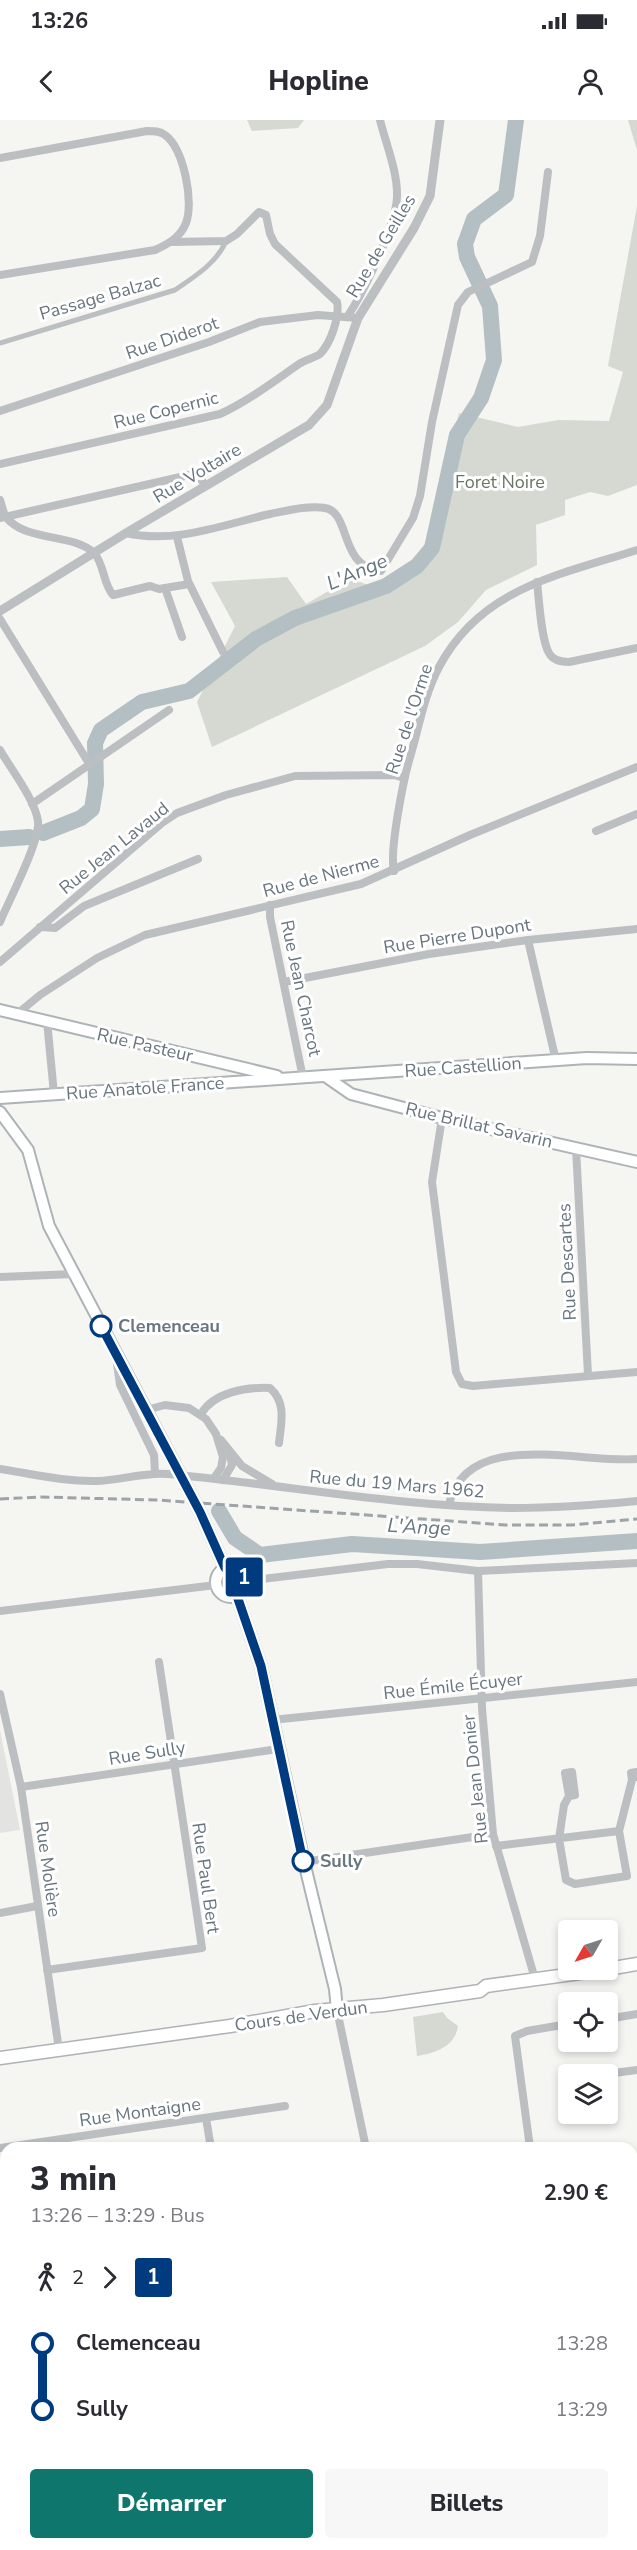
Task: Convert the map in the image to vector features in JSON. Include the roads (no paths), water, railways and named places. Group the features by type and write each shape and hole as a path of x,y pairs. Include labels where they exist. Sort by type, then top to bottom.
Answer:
{"main road":[{"name":"Rue Pasteur","path":"0,1010 289,1079"},
{"name":"Rue Castellion","path":"289,1079 556,1061 637,1059"},
{"name":"Rue Brillat Savarin","path":"325,1076 351,1094 442,1118 637,1162"},
{"name":"Rue Anatole France","path":"0,1098 289,1079"},
{"path":"0,1112 28,1150 45,1216 200,1512 225,1568"},
{"path":"225,1568 236,1568 244,1575 246,1581 244,1590 237,1596 224,1596 216,1585 217,1577 225,1568"},
{"path":"237,1596 257,1651 335,1989 337,2010"},
{"path":"618,1967 637,1964"},
{"name":"Cours de Verdun","path":"0,2058 231,2026 315,2011 480,1991 486,1986 558,1976"}],"street":[{"path":"347,317 357,303 389,228 397,199 380,120"},
{"name":"Rue de Geilles","path":"358,318 414,228 430,196 440,120"},
{"path":"0,158 147,131 165,134 181,157 188,201 187,222 181,233 171,242 155,250 0,275"},
{"path":"126,533 146,538 177,537 287,510 326,508 335,513 356,560 369,570 381,571 413,518 420,496 432,422 458,305 468,292 532,262 536,256 548,172"},
{"name":"Passage Balzac","path":"0,343 175,290 199,274 222,249 226,241 237,234 259,212 266,215 272,240 335,298 337,315"},
{"path":"171,242 226,241"},
{"name":"Rue Diderot","path":"0,411 209,342 260,322 298,316 337,315 358,318"},
{"name":"Rue Copernic","path":"0,464 220,414 236,407 302,362 318,355 326,346 337,315"},
{"name":"Rue Voltaire","path":"0,611 126,533 309,425 327,405 358,318"},
{"path":"3,517 189,475 200,478 206,486"},
{"path":"0,500 3,517 27,531 77,544 94,553 113,595 150,586 159,589 189,584"},
{"path":"177,537 189,584 223,652"},
{"name":"Rue de l'Orme","path":"394,871 393,857 404,778 432,682 448,652 467,627 506,596 537,582 637,550"},
{"path":"537,582 546,644 552,658 559,662 569,662 637,648"},
{"path":"165,588 182,637"},
{"path":"0,619 90,765"},
{"path":"32,804 169,710"},
{"path":"0,750 32,804 38,819 37,831 0,922"},
{"name":"Rue de Nierme","path":"17,1014 30,1002 97,958 145,935 361,884 470,835 637,767"},
{"name":"Rue Jean Lavaud","path":"0,962 177,813 226,795 295,776 362,775 404,778"},
{"path":"596,831 637,814"},
{"path":"40,927 55,927 84,906 198,859"},
{"name":"Rue Jean Charcot","path":"270,905 270,917 303,1078"},
{"name":"Rue Pierre Dupont","path":"284,982 429,954 528,940 637,929"},
{"path":"528,940 556,1061"},
{"path":"47,1021 54,1094"},
{"path":"442,1118 432,1182 458,1379 462,1384 473,1386 637,1372"},
{"name":"Rue Descartes","path":"576,1148 588,1375"},
{"path":"0,1277 74,1274"},
{"path":"116,1354 120,1385 154,1455 155,1473"},
{"path":"201,1414 207,1405 220,1397 248,1389 270,1388 280,1399 282,1405 279,1443"},
{"path":"146,1410 157,1406 174,1406 189,1408 201,1414 248,1471 277,1487"},
{"path":"214,1478 223,1462 216,1434"},
{"path":"223,1480 232,1465 228,1449"},
{"path":"448,1504 464,1473 484,1461 547,1454 621,1460 637,1459"},
{"name":"Rue du 19 Mars 1962","path":"0,1469 51,1479 76,1481 133,1478 155,1473 168,1474 448,1504 533,1508 637,1501"},
{"path":"246,1581 388,1564 417,1564 478,1571 637,1563"},
{"name":"Rue Jean Donier","path":"478,1571 482,1697 493,1834 534,1979"},
{"path":"0,1611 216,1585"},
{"path":"159,1662 174,1764"},
{"name":"Rue Émile Écuyer","path":"272,1720 637,1682"},
{"name":"Rue Molière","path":"0,1694 21,1787 58,2050"},
{"name":"Rue Sully","path":"21,1787 278,1749"},
{"name":"Rue Paul Bert","path":"47,1970 202,1948 174,1764"},
{"path":"627,1876 619,1831 636,1779"},
{"path":"569,1796 564,1805 559,1839 564,1876 568,1882 575,1884 637,1875"},
{"path":"496,1846 619,1831"},
{"path":"304,1862 493,1834"},
{"path":"0,1913 37,1906"},
{"path":"337,2010 365,2142"},
{"path":"618,2017 637,2014"},
{"path":"529,2142 515,2036 527,2031 558,2026"},
{"path":"618,2072 637,2070"},
{"name":"Rue Montaigne","path":"41,2142 285,2106"},
{"path":"206,2118 210,2142"}],"waterway":[{"name":"L'Ange","path":"43,833 81,818 92,809 96,784 95,743 101,730 142,702 189,691 256,639 295,618 386,586 417,566 432,548 457,435 481,398 494,360 490,306 467,257 465,244 474,219 506,195 516,120"},
{"name":"L'Ange","path":"0,839 29,837"},
{"name":"L'Ange","path":"219,1511 235,1538 260,1555 352,1544 480,1552 637,1541"}],"railway":[{"path":"0,1499 40,1497 158,1500 505,1525 571,1525 637,1519"}],"place":[{"name":"Clemenceau","path":"101,1326"},
{"name":"Sully","path":"303,1861"}],"park label":[{"name":"Foret Noire","path":"500,482"}]}
